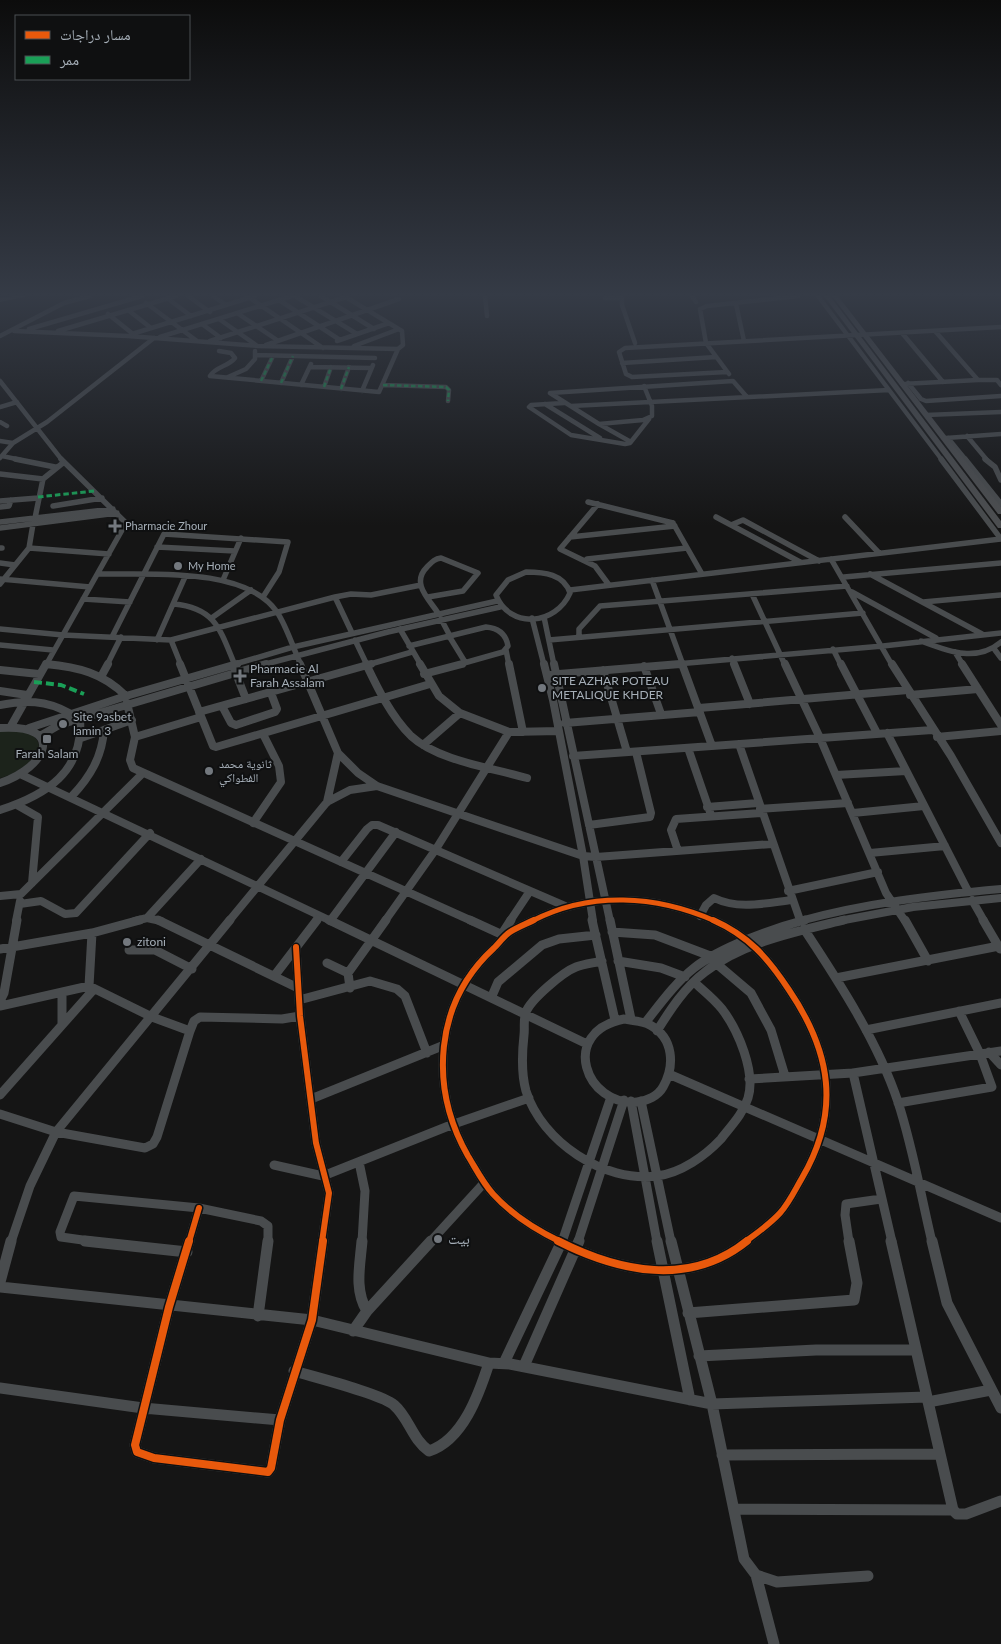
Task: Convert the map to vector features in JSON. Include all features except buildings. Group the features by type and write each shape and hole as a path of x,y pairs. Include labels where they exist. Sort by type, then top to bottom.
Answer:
{"main road":[{"path":"883,373 992,521 1001,526"},
{"path":"896,373 1001,512"},
{"path":"888,390 897,390"}],"street":[{"path":"55,467 2,455 13,443 62,411 110,373"},
{"path":"211,373 209,375 226,378 380,391 388,373"},
{"path":"226,378 237,373"},
{"path":"260,381 264,373"},
{"path":"281,383 286,373"},
{"path":"302,385 307,373"},
{"path":"324,387 329,373"},
{"path":"341,389 347,373"},
{"path":"362,390 369,373"},
{"path":"626,373 634,377 714,373"},
{"path":"728,373 732,378"},
{"path":"570,590 1001,539 992,521 888,390 877,373"},
{"path":"935,373 943,382"},
{"path":"972,373 978,380"},
{"path":"905,384 997,380 1001,385"},
{"path":"0,381 64,462 126,523 11,726"},
{"path":"631,442 564,403 550,392 733,381 747,397"},
{"path":"905,384 921,399 926,401 1001,396"},
{"path":"383,385 446,388 449,390 448,402"},
{"path":"564,403 529,407 571,434 625,444 631,442 653,414 644,386"},
{"path":"571,406 888,390"},
{"path":"0,407 17,402"},
{"path":"545,404 602,440"},
{"path":"926,415 1001,412"},
{"path":"560,427 649,419"},
{"path":"0,422 7,426"},
{"path":"946,438 1001,434"},
{"path":"967,436 981,455 998,466 1001,480"},
{"path":"946,438 1001,504"},
{"path":"0,441 13,443"},
{"path":"1,581 29,548 43,479 55,467 64,462"},
{"path":"0,474 43,479"},
{"path":"0,501 38,498"},
{"path":"53,506 102,498"},
{"path":"0,507 9,506 11,500"},
{"path":"588,502 673,522 702,574"},
{"path":"598,504 560,549 586,559 600,570 609,585"},
{"path":"0,528 34,521 115,511"},
{"path":"716,517 801,563"},
{"path":"845,517 879,553"},
{"path":"731,525 743,520 819,560"},
{"path":"0,522 34,521"},
{"path":"570,537 673,522"},
{"path":"112,637 157,547 163,536 167,534 284,540 289,544 273,585 263,596"},
{"path":"223,580 241,538"},
{"path":"157,547 235,551"},
{"path":"29,548 109,554"},
{"path":"586,559 687,548"},
{"path":"428,597 463,590 478,572 437,558 421,574 421,585 465,662"},
{"path":"832,559 909,693 1001,843"},
{"path":"0,563 15,565"},
{"path":"844,577 1001,563"},
{"path":"526,572 537,572 556,577 564,582 570,590 565,605 556,613 544,618 513,615 499,604 496,595 504,583 526,572"},
{"path":"98,574 223,580 263,596 277,612 324,716 338,752 358,774 377,786 458,812 582,856 596,857 772,844"},
{"path":"870,574 982,634"},
{"path":"157,640 185,577"},
{"path":"652,580 712,746"},
{"path":"1,581 90,587"},
{"path":"0,629 62,635 171,640 335,597 351,594 371,595 421,585"},
{"path":"579,637 579,629 600,606 849,588 936,638"},
{"path":"213,617 251,590"},
{"path":"752,594 820,738 878,872 891,899 928,960"},
{"path":"922,602 1001,596"},
{"path":"335,597 385,699 401,724 423,745 527,778"},
{"path":"83,599 130,602"},
{"path":"174,604 193,606 213,617 235,667 246,699"},
{"path":"235,667 296,655 353,636 499,604"},
{"path":"549,640 863,613"},
{"path":"0,728 11,726 30,728 69,713 126,699 235,667 293,647 400,629 439,616"},
{"path":"532,618 548,674 582,856 588,901 615,1020"},
{"path":"544,618 576,756 604,900 631,1020"},
{"path":"135,737 222,706 368,664 450,636 483,628 492,628 502,632 505,636 508,646 506,650 523,732"},
{"path":"400,629 424,674 439,696 460,713 509,732 558,727 568,723 800,699 978,689"},
{"path":"548,674 883,646 936,638 1001,633"},
{"path":"102,675 121,638"},
{"path":"171,640 213,746 216,747 385,699 430,684"},
{"path":"919,641 955,652 979,654 995,650 1001,642"},
{"path":"0,645 54,650"},
{"path":"424,674 506,650"},
{"path":"834,650 877,733"},
{"path":"995,650 1001,658"},
{"path":"955,652 1001,726"},
{"path":"732,658 750,704"},
{"path":"46,664 74,667 110,679 126,699 132,720 135,737 129,764 143,773 504,935"},
{"path":"644,666 661,714"},
{"path":"0,670 39,674"},
{"path":"589,825 650,817 651,813 632,752 617,718 603,670"},
{"path":"0,691 48,703 69,713"},
{"path":"222,706 231,723 236,725 275,712 277,709 271,693"},
{"path":"0,705 26,698"},
{"path":"40,736 52,728 126,699"},
{"path":"423,745 460,713"},
{"path":"0,810 17,805 51,787 73,761 82,738 80,718"},
{"path":"82,738 132,720"},
{"path":"0,783 22,775 36,764 43,752 43,741 30,728"},
{"path":"72,796 85,782 100,755 104,730"},
{"path":"564,757 932,730"},
{"path":"937,737 1001,731"},
{"path":"350,988 348,973 408,891 509,732"},
{"path":"887,733 968,891"},
{"path":"253,823 281,782 279,766 263,734"},
{"path":"739,744 788,891 800,920"},
{"path":"688,748 707,808 711,815"},
{"path":"327,802 338,752"},
{"path":"836,776 906,771"},
{"path":"1,996 12,948 21,894 143,773"},
{"path":"22,775 104,811 258,887 526,1012 587,1044"},
{"path":"0,1282 22,1203 37,1168 56,1132 212,945 327,802 350,790 377,786"},
{"path":"707,808 760,808 848,803"},
{"path":"17,805 38,817 32,883"},
{"path":"853,813 924,806"},
{"path":"678,851 671,830 676,818 760,808"},
{"path":"341,862 372,825 396,832 565,906"},
{"path":"330,921 396,832"},
{"path":"20,904 41,901 65,914 76,913 150,833"},
{"path":"870,853 945,846"},
{"path":"147,918 201,859"},
{"path":"788,891 878,872"},
{"path":"645,1023 694,968 715,961 800,920 891,899 1001,888"},
{"path":"504,935 521,925 565,906 604,900 660,903 700,916 752,943 788,987 805,1013 823,1060 826,1118 814,1159 782,1211 722,1259 677,1272 663,1272 626,1268 561,1244 516,1214 484,1183 468,1160 451,1124 442,1072 442,1046 450,1014 461,983 504,935 530,891"},
{"path":"0,896 21,894"},
{"path":"700,916 706,905 714,898 720,902 741,905 792,900"},
{"path":"752,943 804,929 899,910 1001,898"},
{"path":"836,978 1000,948 972,900"},
{"path":"275,976 320,916"},
{"path":"0,949 92,933 147,918 167,922 298,988"},
{"path":"804,929 836,978 866,1030 885,1069 898,1103 947,1303 1001,1408"},
{"path":"612,932 656,935 715,961 751,994 771,1030 785,1076"},
{"path":"0,1095 92,988 92,933"},
{"path":"492,996 498,982 542,945 559,939 596,935"},
{"path":"129,950 146,947 153,948 192,969"},
{"path":"200,1208 169,1307 135,1445 137,1452 154,1458 268,1472 271,1468 280,1420 294,1371 312,1320 329,1193 323,1176 311,1099 300,1016 296,948"},
{"path":"618,961 661,968 685,977"},
{"path":"657,1031 667,1015 715,961"},
{"path":"602,962 575,967 555,982 526,1012 523,1043 524,1074 529,1098 546,1126 572,1152 589,1164 603,1169 644,1176 658,1176 706,1155 731,1127 744,1106 749,1095 749,1078 733,1028 722,1010 695,983"},
{"path":"327,963 348,973"},
{"path":"299,1000 350,988 370,981 397,989 405,996 427,1052"},
{"path":"0,1006 92,988 152,1017 190,1031"},
{"path":"62,994 62,1024"},
{"path":"866,1030 1001,1003"},
{"path":"898,1103 989,1089 992,1086 985,1053 960,1011"},
{"path":"0,1114 56,1132 145,1148 153,1144 157,1137 194,1021 200,1017 282,1019 300,1016"},
{"path":"615,1020 631,1020 645,1023 657,1031 670,1048 673,1062 671,1075 660,1092 632,1101 611,1097 599,1088 590,1077 585,1063 587,1044 599,1028 615,1020"},
{"path":"311,1099 442,1046"},
{"path":"749,1078 853,1073 1001,1051"},
{"path":"985,1053 1001,1065"},
{"path":"853,1073 953,1510 957,1514 966,1514 1001,1501"},
{"path":"671,1075 1001,1218"},
{"path":"504,1363 561,1244 611,1097"},
{"path":"274,1166 323,1176 451,1124 529,1098"},
{"path":"524,1366 576,1250 603,1169 632,1101"},
{"path":"632,1101 658,1176 677,1272 712,1404 744,1559 756,1575 774,1644"},
{"path":"632,1101 644,1176 690,1400"},
{"path":"358,1162 365,1191 359,1288 361,1301 367,1311"},
{"path":"353,1331 367,1311 484,1183"},
{"path":"187,1252 65,1239 61,1238 60,1232 74,1196 200,1208 261,1221 268,1226 268,1244 258,1316"},
{"path":"688,1313 854,1300 858,1296 859,1285 847,1238 846,1204 881,1199"},
{"path":"0,1288 169,1307 312,1320 489,1363 524,1366 712,1404 928,1400 991,1390"},
{"path":"699,1356 816,1350 916,1350"},
{"path":"294,1371 396,1404 417,1443 428,1452 436,1451 444,1445 464,1419 484,1380 489,1363"},
{"path":"0,1388 143,1408 280,1420"},
{"path":"722,1455 940,1454"},
{"path":"734,1508 953,1510"},
{"path":"756,1575 777,1582 868,1576"}],"shaded area":[{"path":"13,729 32,735 38,742 39,748 30,762 22,768 0,778 0,731"}],"marked path":[{"path":"261,381 265,373"},
{"path":"281,383 286,373"},
{"path":"324,387 329,373"},
{"path":"341,389 347,373"},
{"path":"383,385 446,387 449,390 448,401"},
{"path":"38,497 94,491"},
{"path":"34,682 61,685 84,694"}],"cycle path":[{"path":"604,899 670,905 706,917 751,942 794,997 818,1044 822,1057 826,1074 827,1108 819,1141 806,1172 786,1206 777,1216 727,1256 704,1265 672,1271 641,1270 609,1262 578,1250 532,1226 505,1205 482,1180 456,1134 443,1088 443,1043 454,1000 477,963 510,932 552,911 604,899"},
{"path":"199,1208 169,1307 135,1445 137,1452 154,1458 268,1472 271,1468 280,1420 312,1320 329,1193 316,1143 300,1016 296,947"}],"place":[{"name":"Pharmacie Zhour","path":"115,526"},
{"name":"My Home","path":"178,566"},
{"name":"Pharmacie Al Farah Assalam","path":"240,676"},
{"name":"SITE AZHAR POTEAU METALIQUE KHDER","path":"542,688"},
{"name":"Site 9asbet lamin 3","path":"63,724"},
{"name":"Farah Salam","path":"47,739"},
{"name":"ثانوية محمد الفطواكي","path":"209,771"},
{"name":"zitoni","path":"127,942"},
{"name":"بيت","path":"438,1239"}]}
